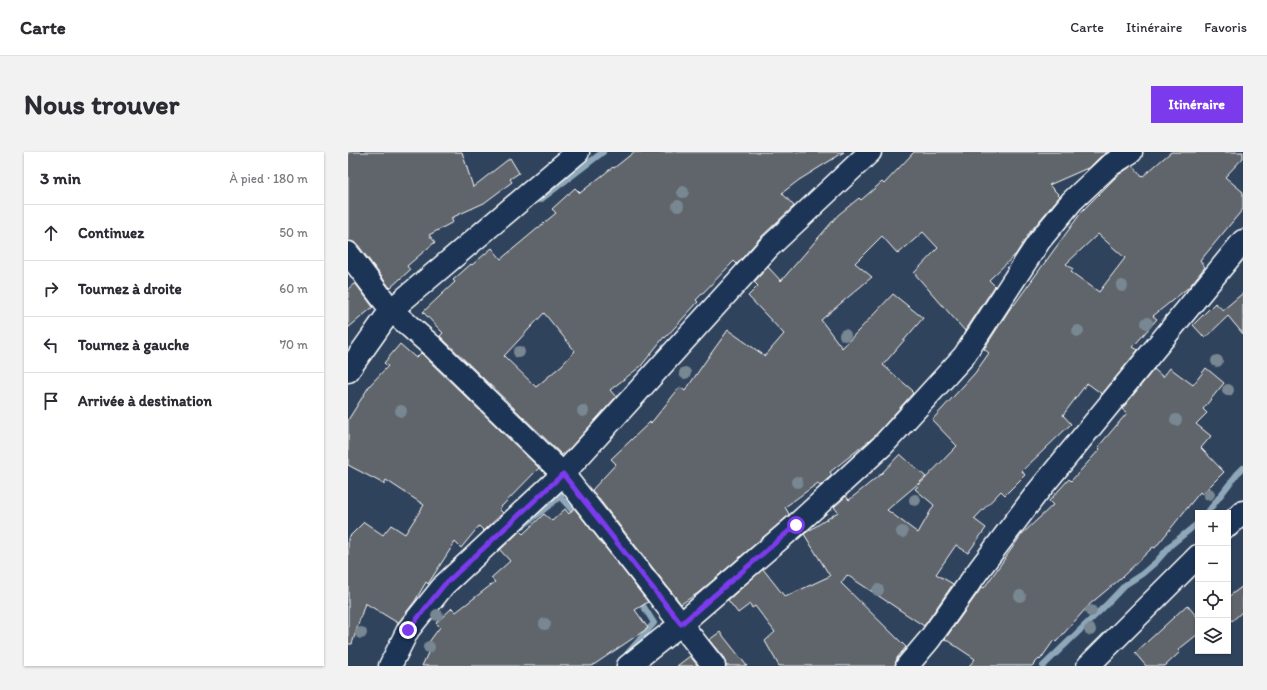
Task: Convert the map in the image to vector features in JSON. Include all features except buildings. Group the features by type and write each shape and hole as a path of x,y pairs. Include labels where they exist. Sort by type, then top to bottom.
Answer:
{"street":[{"path":"348,371 391,310 578,152"},
{"path":"390,666 408,630 444,585 563,474 768,248 870,152"},
{"path":"628,666 681,624 796,525 882,446 964,356 1040,240 1072,201 1110,166 1131,152"},
{"path":"907,666 929,640 978,571 1036,494 1243,241"},
{"path":"348,253 391,310 432,347 563,474 714,666"},
{"path":"1231,523 1243,512"},
{"path":"1088,666 1195,559"}],"waterway":[{"path":"540,200 603,152"},
{"path":"1209,510 1243,468"},
{"path":"523,526 561,496"},
{"path":"563,500 578,517"},
{"path":"1043,666 1125,585 1142,574 1156,562 1171,545 1195,525"},
{"path":"627,654 654,623 639,599"}],"route":[{"path":"408,630 444,585 563,474 681,624 796,525"}]}
